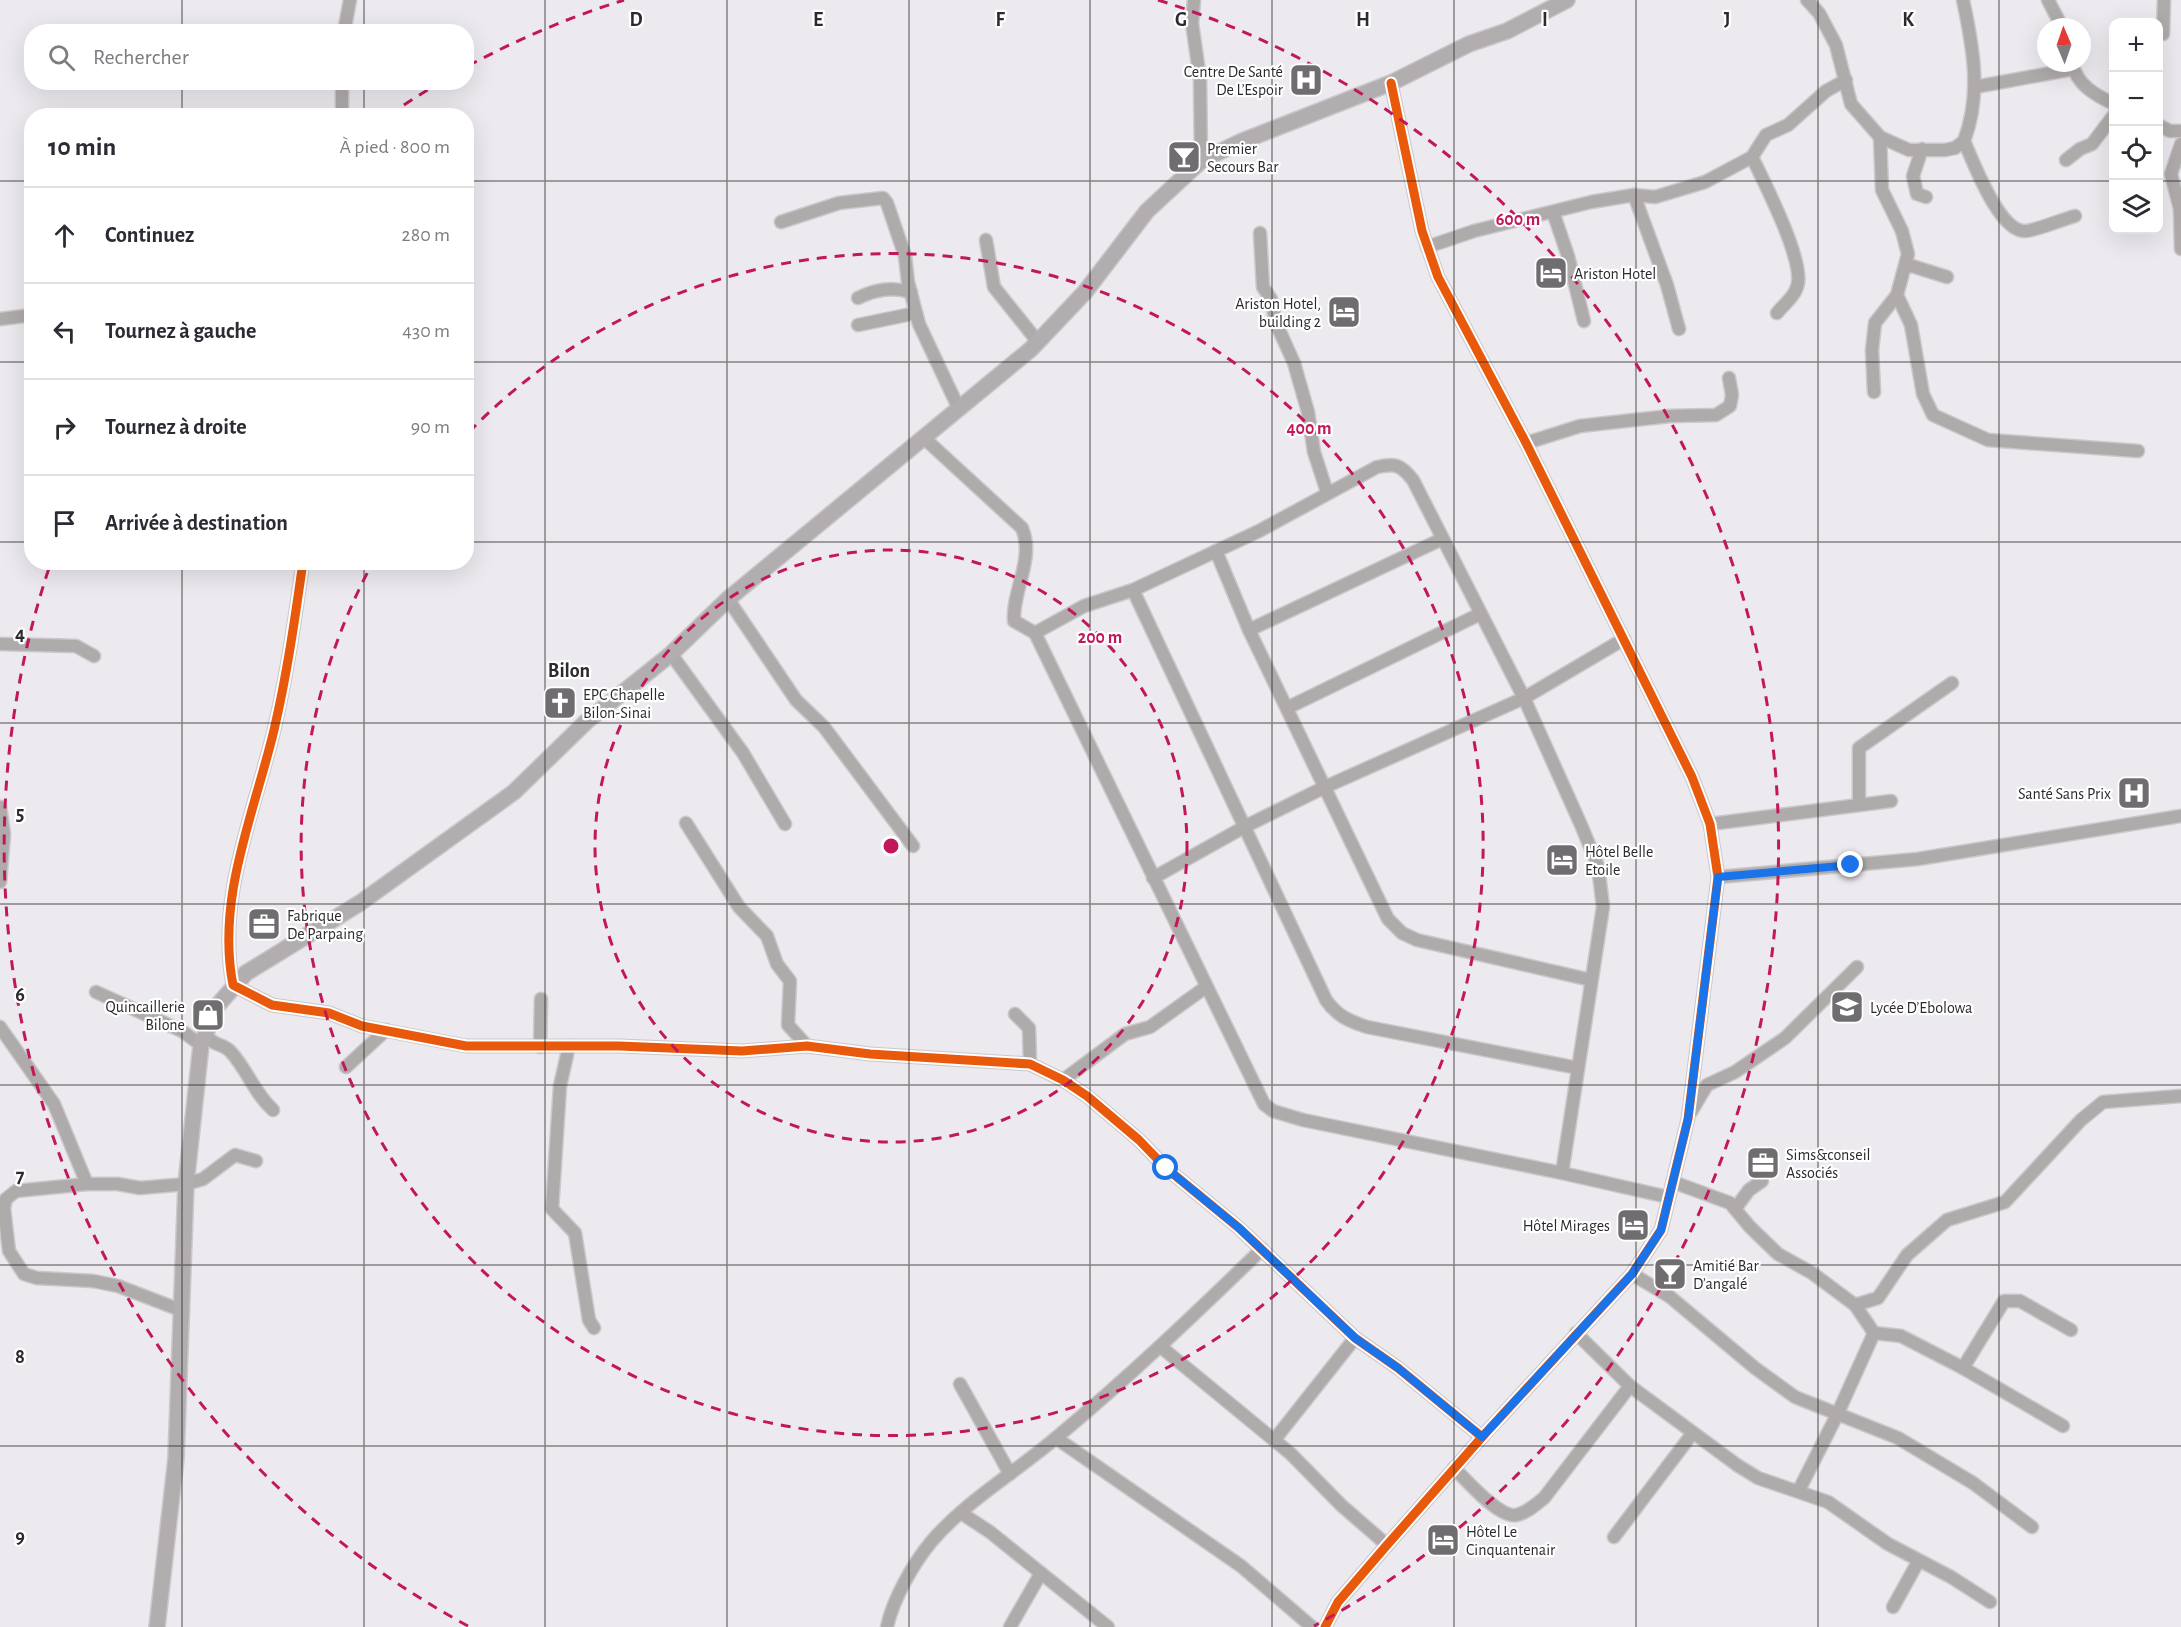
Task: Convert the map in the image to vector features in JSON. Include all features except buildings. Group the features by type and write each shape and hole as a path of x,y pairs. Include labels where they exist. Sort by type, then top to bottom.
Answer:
{"main road":[{"path":"157,1627 176,1458 186,1184 204,1041 217,1006 233,985 246,972 360,903 514,792 587,721 671,654 728,599 1038,342 1085,292 1147,210 1201,161 1240,142 1391,83 1469,44 1507,31 1567,0"}],"street":[{"path":"346,24 350,0"},
{"path":"1194,0 1192,23 1200,79 1201,161"},
{"path":"1808,0 1819,13 1836,45 1851,104 1880,137 1909,150 1945,150 1955,148 1964,141"},
{"path":"1963,0 1974,56 1975,87 1964,141 1993,203 2011,226 2025,231 2075,216"},
{"path":"2048,0 2057,18"},
{"path":"2163,34 2164,0"},
{"path":"1975,87 2045,72"},
{"path":"2076,72 2079,80 2093,94 2109,102"},
{"path":"1427,247 1591,202 1634,195 1655,197 1705,182 1752,157 1766,135 1788,125 1826,91 1846,80"},
{"path":"1325,1627 1338,1602 1387,1545 1576,1333 1632,1274 1661,1230 1688,1119 1718,877 1710,824 1692,777 1526,443 1438,277 1422,231 1391,83"},
{"path":"342,90 342,108"},
{"path":"2066,160 2080,148 2092,144 2109,122"},
{"path":"2160,126 2170,131 2181,131"},
{"path":"1874,392 1872,350 1875,323 1897,295 1908,254 1902,231 1882,190 1880,137"},
{"path":"2181,144 2171,174 2180,209 2181,249"},
{"path":"1922,149 1913,176 1917,194 1926,197"},
{"path":"1752,157 1794,254 1798,272 1795,292 1777,313"},
{"path":"1634,195 1667,285 1679,329"},
{"path":"781,222 839,203 883,198 887,203 905,256 916,313 930,353 959,409"},
{"path":"1553,212 1568,256 1584,321"},
{"path":"1260,233 1263,287 1271,298 1276,323 1293,363 1308,412 1314,452 1327,492"},
{"path":"986,240 994,287 1038,342"},
{"path":"1906,267 1912,266 1947,277"},
{"path":"858,298 870,292 892,288 911,292"},
{"path":"1897,295 1911,325 1923,394 1934,415 1988,440 2138,451"},
{"path":"858,325 916,313"},
{"path":"0,319 24,316"},
{"path":"1526,443 1580,426 1670,416 1716,415 1731,406 1729,378"},
{"path":"924,438 1022,528 1026,536 1025,568 1014,621 1035,633 1152,878 1264,1104 1273,1111 1302,1120 1668,1197"},
{"path":"1035,633 1083,606 1133,590 1259,531 1327,492 1377,467 1392,464 1401,466 1413,480 1524,698 1598,866 1603,907 1562,1173"},
{"path":"1249,630 1442,538"},
{"path":"1216,551 1249,630 1388,919 1402,933 1447,948 1591,981"},
{"path":"302,570 275,729 234,876 227,955 233,985 272,1005 328,1013 362,1026 466,1046 678,1047 742,1051 807,1046 870,1054 1030,1064 1063,1080 1087,1096 1130,1132 1166,1168 1262,1249 1355,1338 1398,1368 1482,1437"},
{"path":"1133,590 1326,1000 1335,1012 1345,1019 1366,1027 1578,1068"},
{"path":"728,599 796,700 824,727 913,846"},
{"path":"1287,708 1480,614"},
{"path":"1152,878 1246,826 1325,787 1524,698 1624,639"},
{"path":"0,644 76,646 94,656"},
{"path":"671,654 743,753 785,824"},
{"path":"1859,805 1860,748 1952,683"},
{"path":"1710,824 1891,801"},
{"path":"0,807 4,834 0,882"},
{"path":"1718,877 1866,865 2181,816"},
{"path":"686,823 739,907 767,936 777,964 790,981 788,1025 807,1046"},
{"path":"1688,1119 1707,1085 1735,1072 1785,1038 1857,968"},
{"path":"1063,1080 1125,1034 1150,1027 1206,987"},
{"path":"96,992 229,1050 260,1098 273,1110"},
{"path":"540,1047 541,999"},
{"path":"1015,1014 1029,1028 1030,1064"},
{"path":"0,1027 54,1104 87,1184"},
{"path":"346,1067 387,1030"},
{"path":"569,1046 560,1086 552,1209 575,1233 589,1320 594,1328"},
{"path":"1855,1305 1878,1298 1907,1255 1947,1220 2005,1202 2081,1120 2103,1102 2181,1096"},
{"path":"183,1311 118,1286 93,1281 38,1278 24,1274 9,1251 4,1208 6,1199 15,1191 87,1184 118,1184 140,1188 186,1184 203,1179 235,1155 256,1161"},
{"path":"1735,1209 1749,1190 1762,1181"},
{"path":"1673,1182 1730,1203 1778,1254 1812,1274 1855,1305 1874,1333 1901,1336 1964,1368 2063,1426"},
{"path":"887,1627 889,1617 910,1575 931,1543 961,1513 1056,1438 1161,1347 1262,1249"},
{"path":"1632,1274 1669,1296 1755,1368 1795,1396 1898,1438 1973,1483 2032,1527"},
{"path":"1964,1368 2004,1301 2020,1301 2071,1330"},
{"path":"1576,1333 1630,1386 1692,1434 1758,1478 1799,1490 1828,1502 1888,1544 1918,1562 1951,1577 1990,1602"},
{"path":"1799,1490 1837,1415 1874,1333"},
{"path":"1275,1439 1355,1338"},
{"path":"1161,1347 1275,1439 1341,1505 1387,1545"},
{"path":"960,1384 1010,1474"},
{"path":"1454,1468 1502,1513 1514,1516 1526,1512 1544,1498 1630,1386"},
{"path":"1614,1537 1692,1434"},
{"path":"1056,1438 1241,1566 1309,1626"},
{"path":"961,1513 1108,1627"},
{"path":"1893,1607 1918,1562"},
{"path":"1010,1627 1041,1573"}],"cycle path":[{"path":"1325,1627 1338,1602 1387,1545 1482,1437 1632,1274 1661,1230 1688,1119 1718,877 1710,824 1692,777 1526,443 1438,277 1422,231 1391,83"},
{"path":"302,570 279,709 233,888 229,920 229,953 233,985 272,1005 329,1013 362,1026 466,1046 619,1046 742,1051 807,1046 870,1054 1030,1064 1063,1080 1087,1096 1139,1140 1166,1168 1239,1228 1355,1338 1398,1368 1482,1437"}],"place":[{"name":"Centre De Santé De L’Espoir","path":"1306,80"},
{"name":"Premier Secours Bar","path":"1184,157"},
{"name":"Ariston Hotel","path":"1551,273"},
{"name":"Ariston Hotel, building 2","path":"1344,312"},
{"name":"EPC Chapelle Bilon-Sinai","path":"560,703"},
{"name":"Santé Sans Prix","path":"2134,793"},
{"name":"Hôtel Belle Etoile","path":"1562,860"},
{"name":"Fabrique De Parpaing","path":"264,924"},
{"name":"Lycée D’Ebolowa","path":"1847,1007"},
{"name":"Quincaillerie Bilone","path":"208,1015"},
{"name":"Sims&conseil Associés","path":"1763,1163"},
{"name":"Hôtel Mirages","path":"1633,1225"},
{"name":"Amitié Bar D’angalé","path":"1670,1274"},
{"name":"Hôtel Le Cinquantenair","path":"1443,1540"}],"district":[{"name":"Bilon","path":"569,670"}],"route":[{"path":"1166,1168 1239,1228 1355,1338 1398,1368 1482,1437 1632,1274 1661,1230 1688,1119 1718,877 1851,865"}]}
